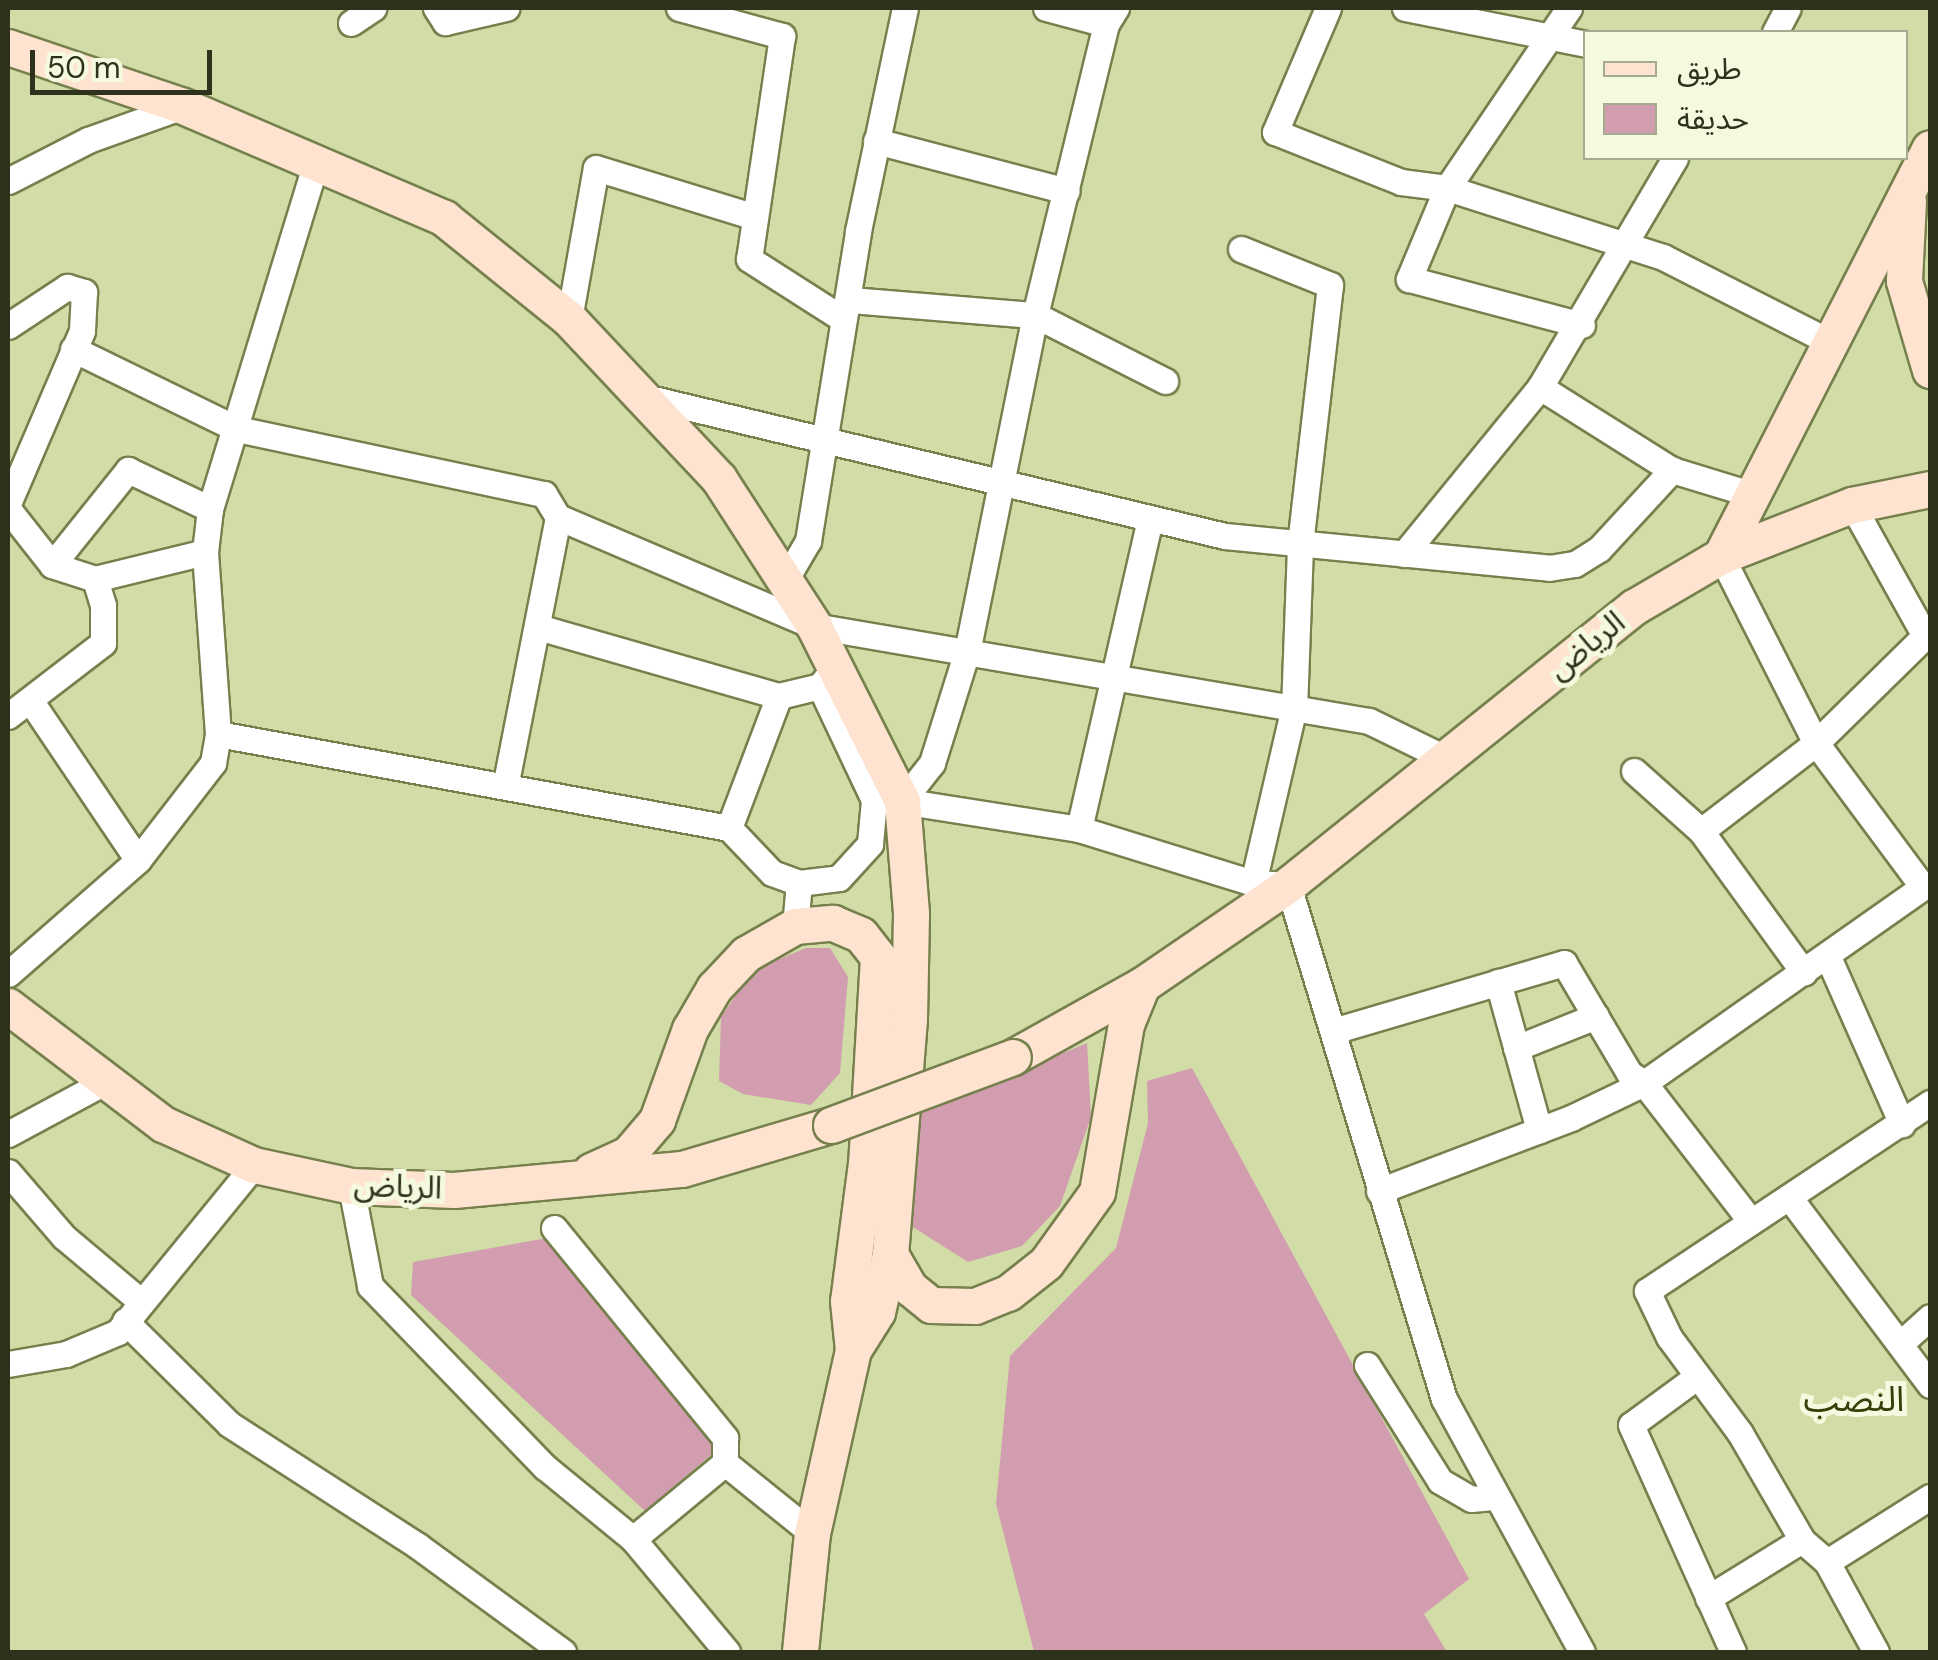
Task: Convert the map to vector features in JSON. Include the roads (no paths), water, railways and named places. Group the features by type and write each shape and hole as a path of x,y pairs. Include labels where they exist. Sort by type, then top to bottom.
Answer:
{"street":[{"path":"351,23 372,8"},
{"path":"436,8 445,22 506,8"},
{"path":"678,8 782,36 749,259 847,310 1035,315 1165,382"},
{"path":"784,582 808,540 876,141 905,8"},
{"path":"902,801 932,763 968,648 1035,315 1111,16 1046,8"},
{"path":"1328,8 1275,132 1401,182 1447,188 1625,245 1828,341"},
{"path":"1406,8 1583,43"},
{"path":"1569,8 1447,188 1410,278 1582,325"},
{"path":"1776,30 1788,8"},
{"path":"8,46 183,106 444,218 569,320 645,396 719,479 814,626 827,676 874,800 870,844 838,878 800,883 772,873 728,828 218,734"},
{"path":"8,181 88,140 183,106"},
{"path":"876,141 1067,191"},
{"path":"1930,148 1904,281 1930,370"},
{"path":"1404,554 1540,387 1582,325 1674,160"},
{"path":"8,974 138,860 213,763 218,734 205,552 210,509 316,162"},
{"path":"569,320 596,168 755,217"},
{"path":"1379,1191 1539,1130 1644,1083 1926,886 1816,742 1722,556 1828,341 1920,193"},
{"path":"1240,249 1330,285 1300,546 1294,707 1270,884 1333,1030 1444,1399 1493,1496 1582,1652"},
{"path":"8,326 68,287 84,292 73,349 8,506 52,564 95,579 205,552"},
{"path":"73,349 237,428 544,494 558,517 814,626 968,648 1369,722 1445,758"},
{"path":"1540,387 1672,470 1754,495"},
{"path":"645,396 1003,478 1150,519 1300,546 1549,568 1575,564 1599,549 1672,470"},
{"path":"52,564 128,470 210,509"},
{"name":"الرياض","path":"8,1006 101,1084 163,1124 254,1164 351,1186 454,1190 682,1169 831,1125 1013,1057 1142,985 1270,884 1445,758 1634,607 1722,556 1852,506 1930,489"},
{"path":"1701,831 1816,742 1925,636 1852,506"},
{"path":"505,786 558,517"},
{"path":"1079,830 1111,676 1150,519"},
{"path":"8,716 32,702 103,643 95,579"},
{"path":"538,626 779,696 827,676"},
{"path":"827,676 902,801 912,914 910,1019 890,1254 876,1312 853,1350"},
{"path":"728,828 779,696"},
{"path":"32,702 138,860"},
{"path":"1634,771 1701,831 1804,973"},
{"path":"902,801 1079,830 1270,884"},
{"path":"795,926 800,883"},
{"path":"570,1182 638,1142 657,1120 690,1028 714,988 746,954 795,926 833,923 862,936 878,957 866,1163 848,1300 853,1350 812,1533 800,1652"},
{"path":"1828,957 1902,1124"},
{"path":"1333,1030 1564,962 1629,1072 1644,1083 1750,1220"},
{"path":"1498,982 1539,1130"},
{"path":"890,1254 910,1288 930,1305 975,1306 1008,1292 1046,1263 1097,1192 1126,1024 1142,985"},
{"path":"1516,1048 1596,1016"},
{"path":"8,1134 101,1084"},
{"path":"1876,1652 1828,1562 1802,1540 1740,1434 1696,1378 1647,1292 1930,1103"},
{"path":"8,1364 66,1354 118,1332 254,1164"},
{"path":"8,1172 229,1424 418,1546 563,1652"},
{"path":"351,1186 370,1286 545,1467 633,1539 728,1652"},
{"path":"1789,1197 1930,1385"},
{"path":"554,1228 725,1438 725,1463"},
{"path":"1900,1344 1930,1317"},
{"path":"1367,1365 1440,1481 1472,1499 1493,1496"},
{"path":"1696,1378 1631,1425 1733,1652"},
{"path":"725,1463 812,1533"},
{"path":"633,1539 725,1463"},
{"path":"1828,1562 1930,1497"},
{"path":"1708,1598 1802,1540"}],"district":[{"name":"النصب","path":"1854,1399"}]}
